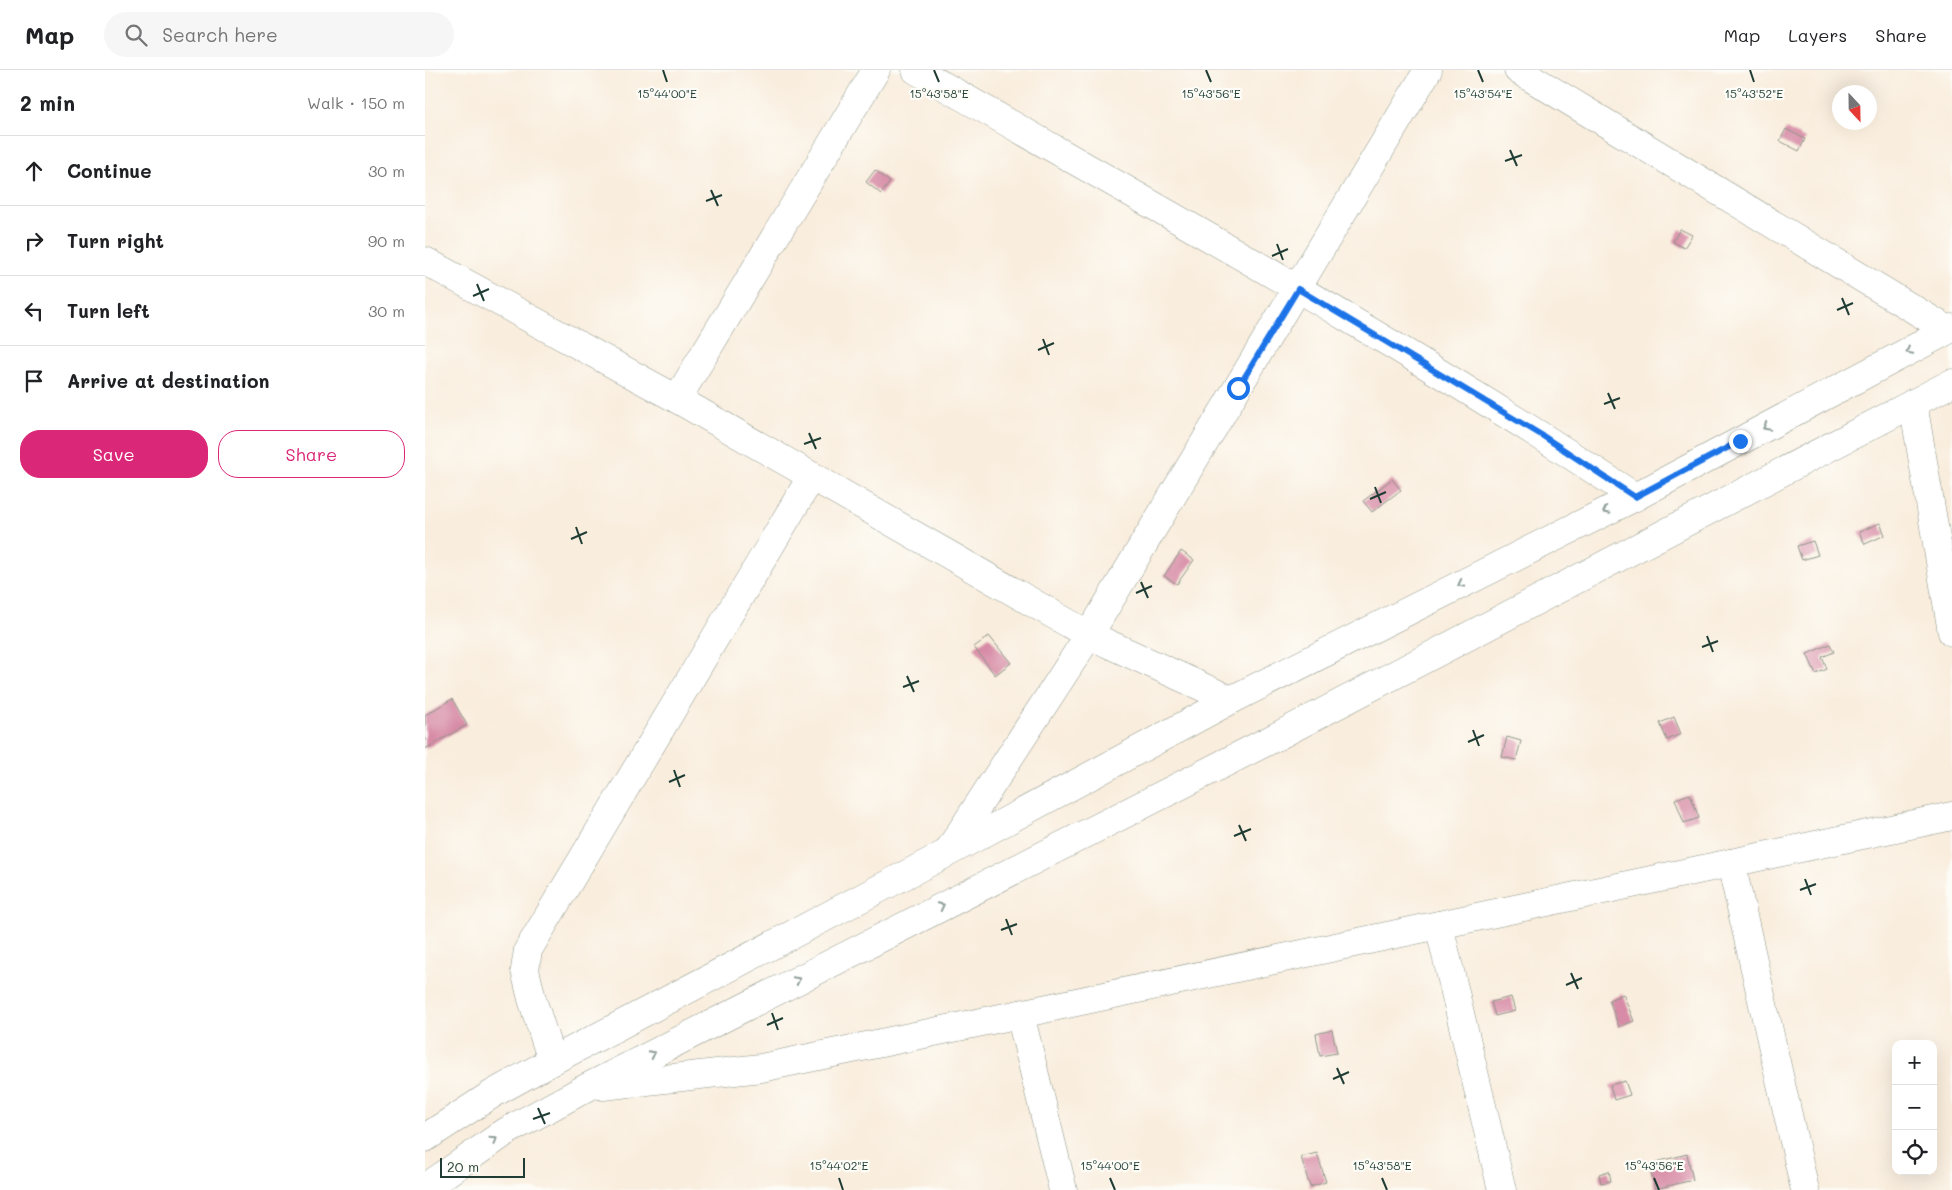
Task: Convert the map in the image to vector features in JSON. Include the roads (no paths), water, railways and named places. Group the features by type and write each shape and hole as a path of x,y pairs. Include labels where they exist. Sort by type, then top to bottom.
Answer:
{"street":[{"path":"677,399 876,70"},
{"path":"916,70 1298,289 1543,436 1635,497"},
{"path":"947,853 1089,635 1428,70"},
{"path":"1518,70 1950,329"},
{"path":"425,261 677,399 1089,635 1231,700"},
{"path":"425,1138 495,1093 552,1061 947,853 1231,700 1635,497 1950,329"},
{"path":"425,1188 507,1131 586,1088 1268,741 1952,383"},
{"path":"1913,403 1952,632"},
{"path":"552,1061 527,980 525,970 529,950 812,476"},
{"path":"586,1088 761,1068 1952,816"},
{"path":"1731,863 1805,1190"},
{"path":"1439,925 1502,1190"},
{"path":"1020,1014 1063,1190"}]}
